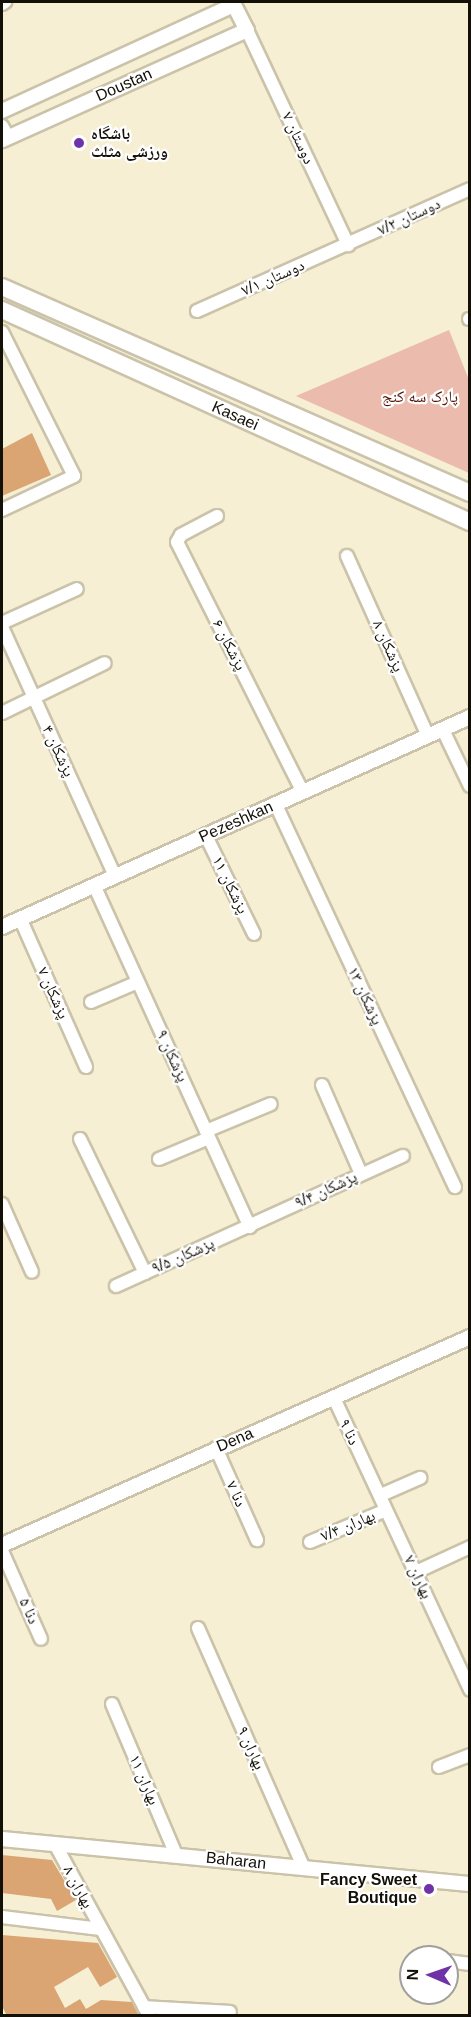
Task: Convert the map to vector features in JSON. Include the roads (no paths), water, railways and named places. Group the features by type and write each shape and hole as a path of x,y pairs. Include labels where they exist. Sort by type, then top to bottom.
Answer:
{"main road":[{"name":"Kasaei","path":"2,287 470,493"},
{"name":"Kasaei","path":"2,310 470,522"},
{"path":"237,417 248,396"}],"street":[{"path":"233,3 247,30"},
{"name":"Doustan","path":"2,111 233,3"},
{"name":"Doustan","path":"4,135 247,30"},
{"name":"۷ دوستان","path":"247,30 348,245"},
{"name":"۷/۲ دوستان","path":"348,245 470,189"},
{"name":"۷/۱ دوستان","path":"197,311 348,245"},
{"path":"2,332 74,476 2,510"},
{"name":"۶ پزشکان","path":"217,516 180,535 177,542 303,792"},
{"name":"۸ پزشکان","path":"347,556 428,736"},
{"path":"2,623 77,589"},
{"name":"۴ پزشکان","path":"2,627 115,876"},
{"path":"2,713 105,663"},
{"name":"Pezeshkan","path":"2,927 470,717"},
{"path":"443,730 470,786"},
{"name":"۱۳ پزشکان","path":"276,805 455,1187"},
{"name":"۱۱ پزشکان","path":"206,836 254,934"},
{"name":"۹ پزشکان","path":"94,885 250,1227"},
{"name":"۷ پزشکان","path":"20,918 86,1068"},
{"path":"91,1002 138,982"},
{"path":"322,1085 361,1173"},
{"path":"159,1159 271,1104"},
{"path":"80,1139 145,1273"},
{"name":"۹/۴ پزشکان","path":"250,1227 361,1173 403,1156"},
{"path":"2,1204 32,1272"},
{"name":"۹/۵ پزشکان","path":"116,1286 250,1227"},
{"name":"Dena","path":"2,1545 470,1337"},
{"name":"۹ دنا","path":"334,1398 365,1465"},
{"name":"۷ دنا","path":"216,1448 257,1540"},
{"name":"۷ بهاران","path":"365,1465 381,1495 470,1690"},
{"path":"381,1495 420,1478"},
{"name":"۷/۴ بهاران","path":"310,1542 386,1510"},
{"path":"416,1572 470,1547"},
{"name":"۵ دنا","path":"2,1551 41,1639"},
{"name":"۹ بهاران","path":"198,1628 304,1868"},
{"name":"۱۱ بهاران","path":"112,1704 176,1855"},
{"path":"439,1767 470,1755"},
{"name":"Baharan","path":"2,1839 470,1884"},
{"name":"۸ بهاران","path":"55,1844 147,2011"},
{"path":"2,1917 100,1929"},
{"path":"147,2011 231,2012"}],"place":[{"name":"باشگاه ورزشی مثلث","path":"79,143"},
{"name":"Fancy Sweet Boutique","path":"429,1889"}],"park label":[{"name":"پارک سه کنج","path":"420,397"}]}
